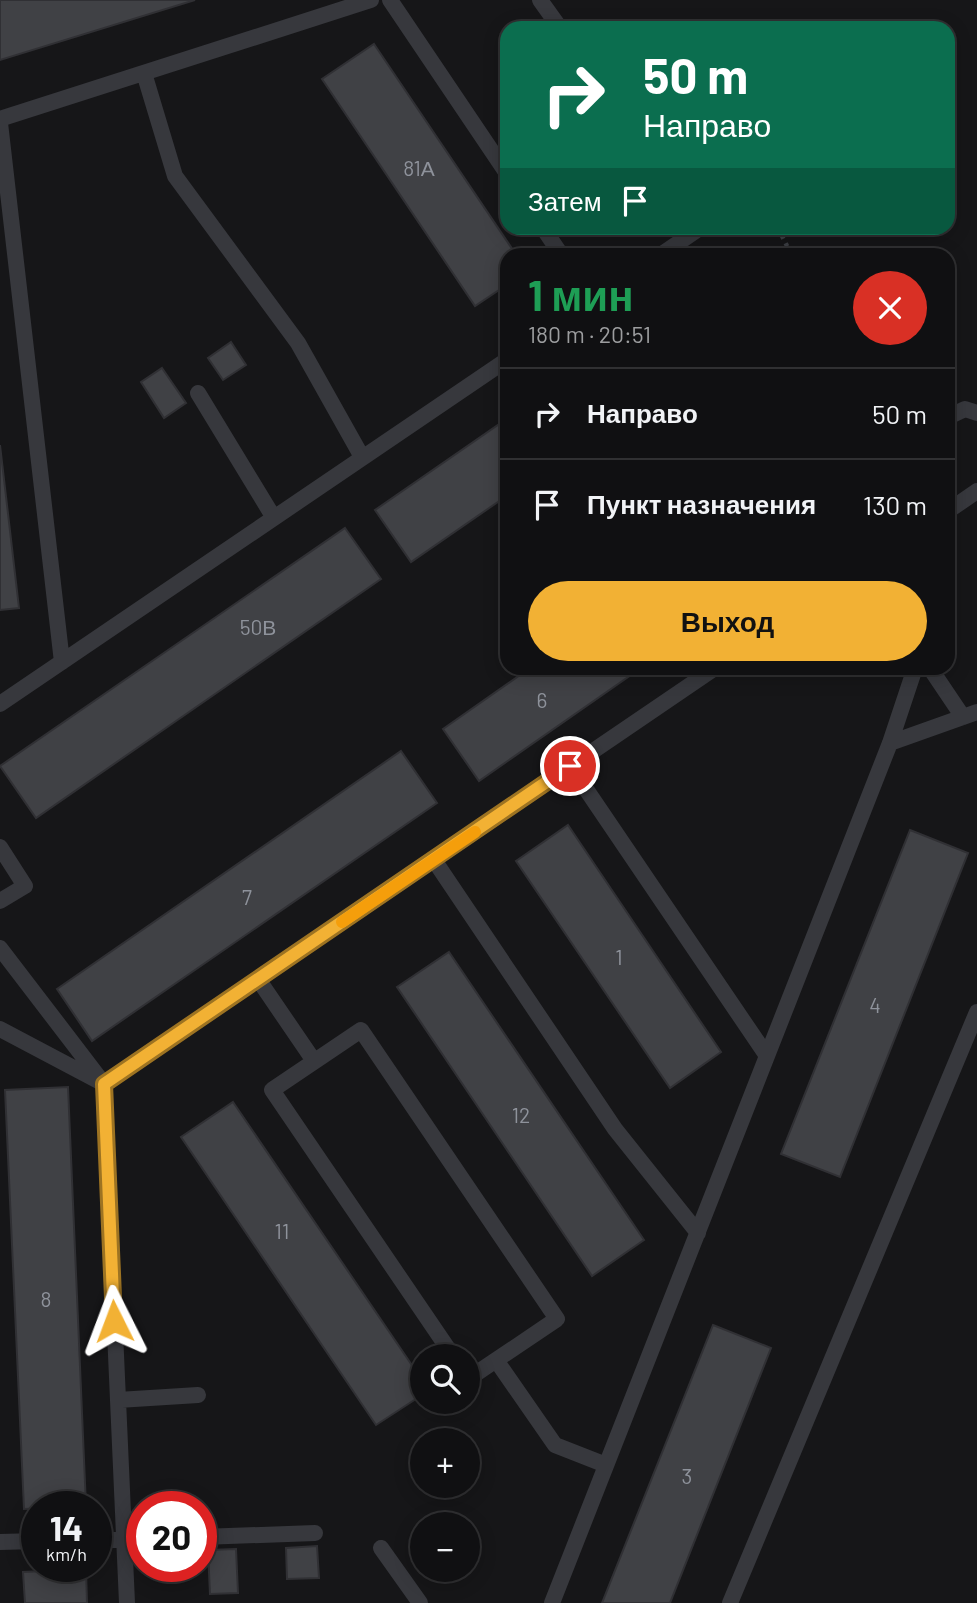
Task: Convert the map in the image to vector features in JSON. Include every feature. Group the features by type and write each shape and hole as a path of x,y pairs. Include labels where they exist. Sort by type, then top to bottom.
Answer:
{"lane":[{"path":"62,662 0,121 371,0"},
{"path":"390,0 500,163"},
{"path":"540,0 555,21"},
{"path":"144,73 176,176 298,343 362,457"},
{"path":"671,248 690,235"},
{"path":"0,704 500,364"},
{"path":"198,393 274,517"},
{"path":"955,414 965,409 977,412"},
{"path":"955,506 977,492"},
{"path":"104,1084 705,675"},
{"path":"552,1603 890,743 913,675"},
{"path":"890,743 970,714 936,675"},
{"path":"570,766 766,1056"},
{"path":"0,847 25,886 0,901"},
{"path":"434,860 615,1129 698,1233"},
{"path":"0,948 104,1084 127,1603"},
{"path":"258,979 314,1061"},
{"path":"730,1603 977,1012"},
{"path":"0,1029 104,1084"},
{"path":"445,1344 272,1090 361,1030 557,1319 480,1371"},
{"path":"496,1360 555,1445 606,1465"},
{"path":"118,1400 198,1395"},
{"path":"217,1536 315,1533"},
{"path":"112,1540 124,1540"},
{"path":"0,1542 21,1541"},
{"path":"381,1548 420,1603"}],"building":[{"path":"0,0 195,0 0,60"},
{"path":"374,44 500,231 500,235 503,235 512,248 500,248 500,289 475,306 322,79"},
{"path":"231,342 246,365 223,380 208,358"},
{"path":"162,368 186,403 164,418 141,382"},
{"path":"500,424 500,501 411,562 375,510"},
{"path":"0,445 19,608 0,610"},
{"path":"345,528 381,579 36,818 0,766"},
{"path":"520,675 631,675 479,781 443,729"},
{"path":"401,751 437,803 92,1041 57,989"},
{"path":"568,825 721,1052 670,1088 516,861"},
{"path":"910,830 968,853 840,1177 781,1154"},
{"path":"449,952 644,1240 592,1276 397,987"},
{"path":"68,1087 85,1491 23,1491 5,1090"},
{"path":"233,1102 410,1362 410,1403 376,1425 181,1137"},
{"path":"713,1325 771,1348 670,1603 602,1603"},
{"path":"317,1546 319,1578 287,1579 286,1548"},
{"path":"236,1549 238,1593 210,1594 209,1582 217,1582 217,1550"},
{"path":"24,1582 86,1582 87,1603 25,1603"}],"slow traffic":[{"path":"342,922 475,832"}],"route":[{"path":"114,1321 104,1084 570,766"}]}
